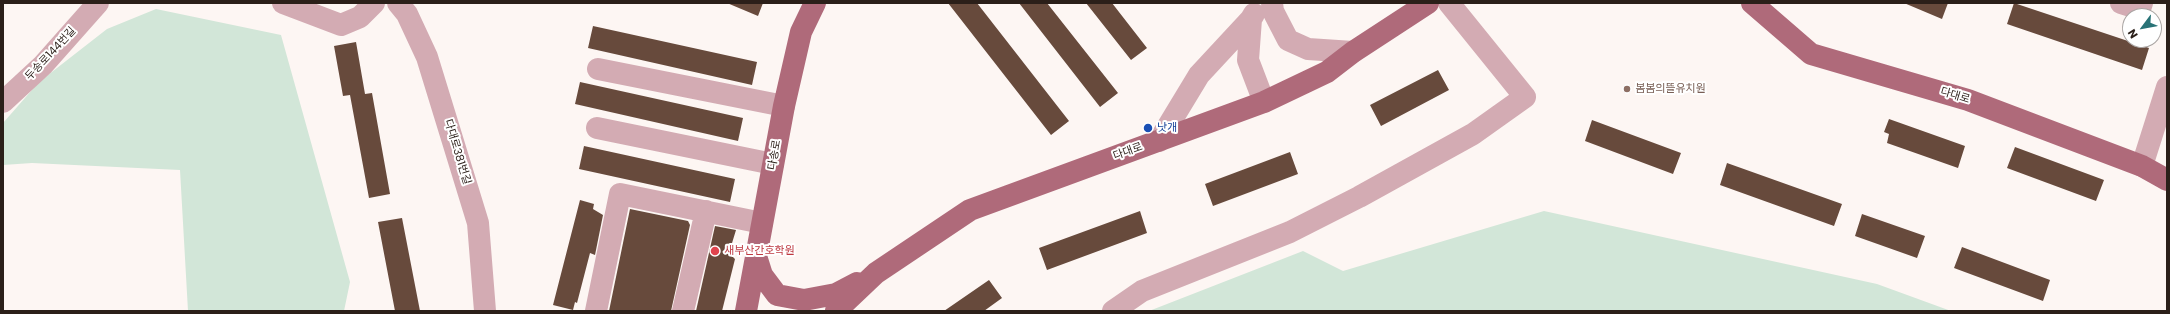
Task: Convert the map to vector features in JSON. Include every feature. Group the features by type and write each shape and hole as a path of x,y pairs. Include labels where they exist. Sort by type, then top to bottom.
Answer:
{"main road":[{"name":"다송로","path":"746,311 784,106 801,32 815,3"},
{"name":"다대로","path":"836,311 876,273 970,210 1264,102 1327,72 1353,52 1428,3"},
{"name":"다대로","path":"1752,3 1812,54 1968,100 2142,166 2167,180"},
{"path":"756,255 762,275 777,295 804,300 836,294 876,273"}],"street":[{"name":"두송로144번길","path":"3,102 43,65 98,3"},
{"path":"283,3 341,25 360,16 374,3"},
{"name":"다대로381번길","path":"398,3 407,14 427,57 478,223 485,311"},
{"path":"1272,3 1273,11 1288,40 1308,49 1353,52"},
{"path":"1113,311 1142,291 1290,232 1359,197 1473,134 1525,97 1449,3"},
{"path":"2121,3 2140,9 2142,3"},
{"path":"1256,11 1248,60 1264,102"},
{"path":"1159,141 1199,75 1256,11"},
{"path":"598,69 784,106"},
{"path":"2142,166 2167,87"},
{"path":"597,128 773,164"},
{"path":"596,311 620,194 762,224"},
{"path":"683,311 706,211"}],"green space":[{"path":"156,9 281,35 350,282 344,311 188,311 180,170 32,163 3,165 3,123 39,82 107,29"},
{"path":"1544,211 1877,284 1951,311 1149,311 1303,251 1343,271"}],"building":[{"path":"727,3 763,3 758,16"},
{"path":"948,3 977,3 1069,121 1051,135"},
{"path":"1019,3 1047,3 1118,93 1100,107"},
{"path":"1086,3 1112,3 1147,48 1131,60"},
{"path":"1904,3 1948,3 1942,19"},
{"path":"2014,3 2122,39 2122,48 2149,48 2142,70 2007,24"},
{"path":"593,26 757,62 752,85 588,48"},
{"path":"356,42 365,94 372,93 390,194 369,198 350,95 343,96 334,46"},
{"path":"1438,70 1449,90 1381,126 1370,105"},
{"path":"580,82 743,118 738,141 575,104"},
{"path":"1889,119 1965,146 1958,168 1887,143 1889,134 1884,132"},
{"path":"1592,120 1681,153 1673,174 1585,141"},
{"path":"584,146 735,179 730,202 579,169"},
{"path":"2015,147 2104,180 2096,201 2007,168"},
{"path":"1290,152 1298,174 1213,206 1205,184"},
{"path":"1727,163 1842,204 1834,226 1720,185"},
{"path":"580,200 594,204 593,209 603,215 595,255 590,253 577,303 575,302 573,310 553,305"},
{"path":"630,209 688,221 690,225 671,311 609,311"},
{"path":"1140,211 1147,233 1047,270 1039,248"},
{"path":"1862,214 1925,236 1917,258 1855,236"},
{"path":"402,218 420,311 395,311 378,222"},
{"path":"715,226 736,230 729,253 735,259 722,311 696,311"},
{"path":"1962,247 2050,280 2043,301 1954,268"},
{"path":"989,280 1002,298 984,311 944,311"}],"place":[{"name":"봄봄의뜰유치원","path":"1627,89"},
{"name":"낫개","path":"1148,128"},
{"name":"새부산간호학원","path":"715,251"}]}
